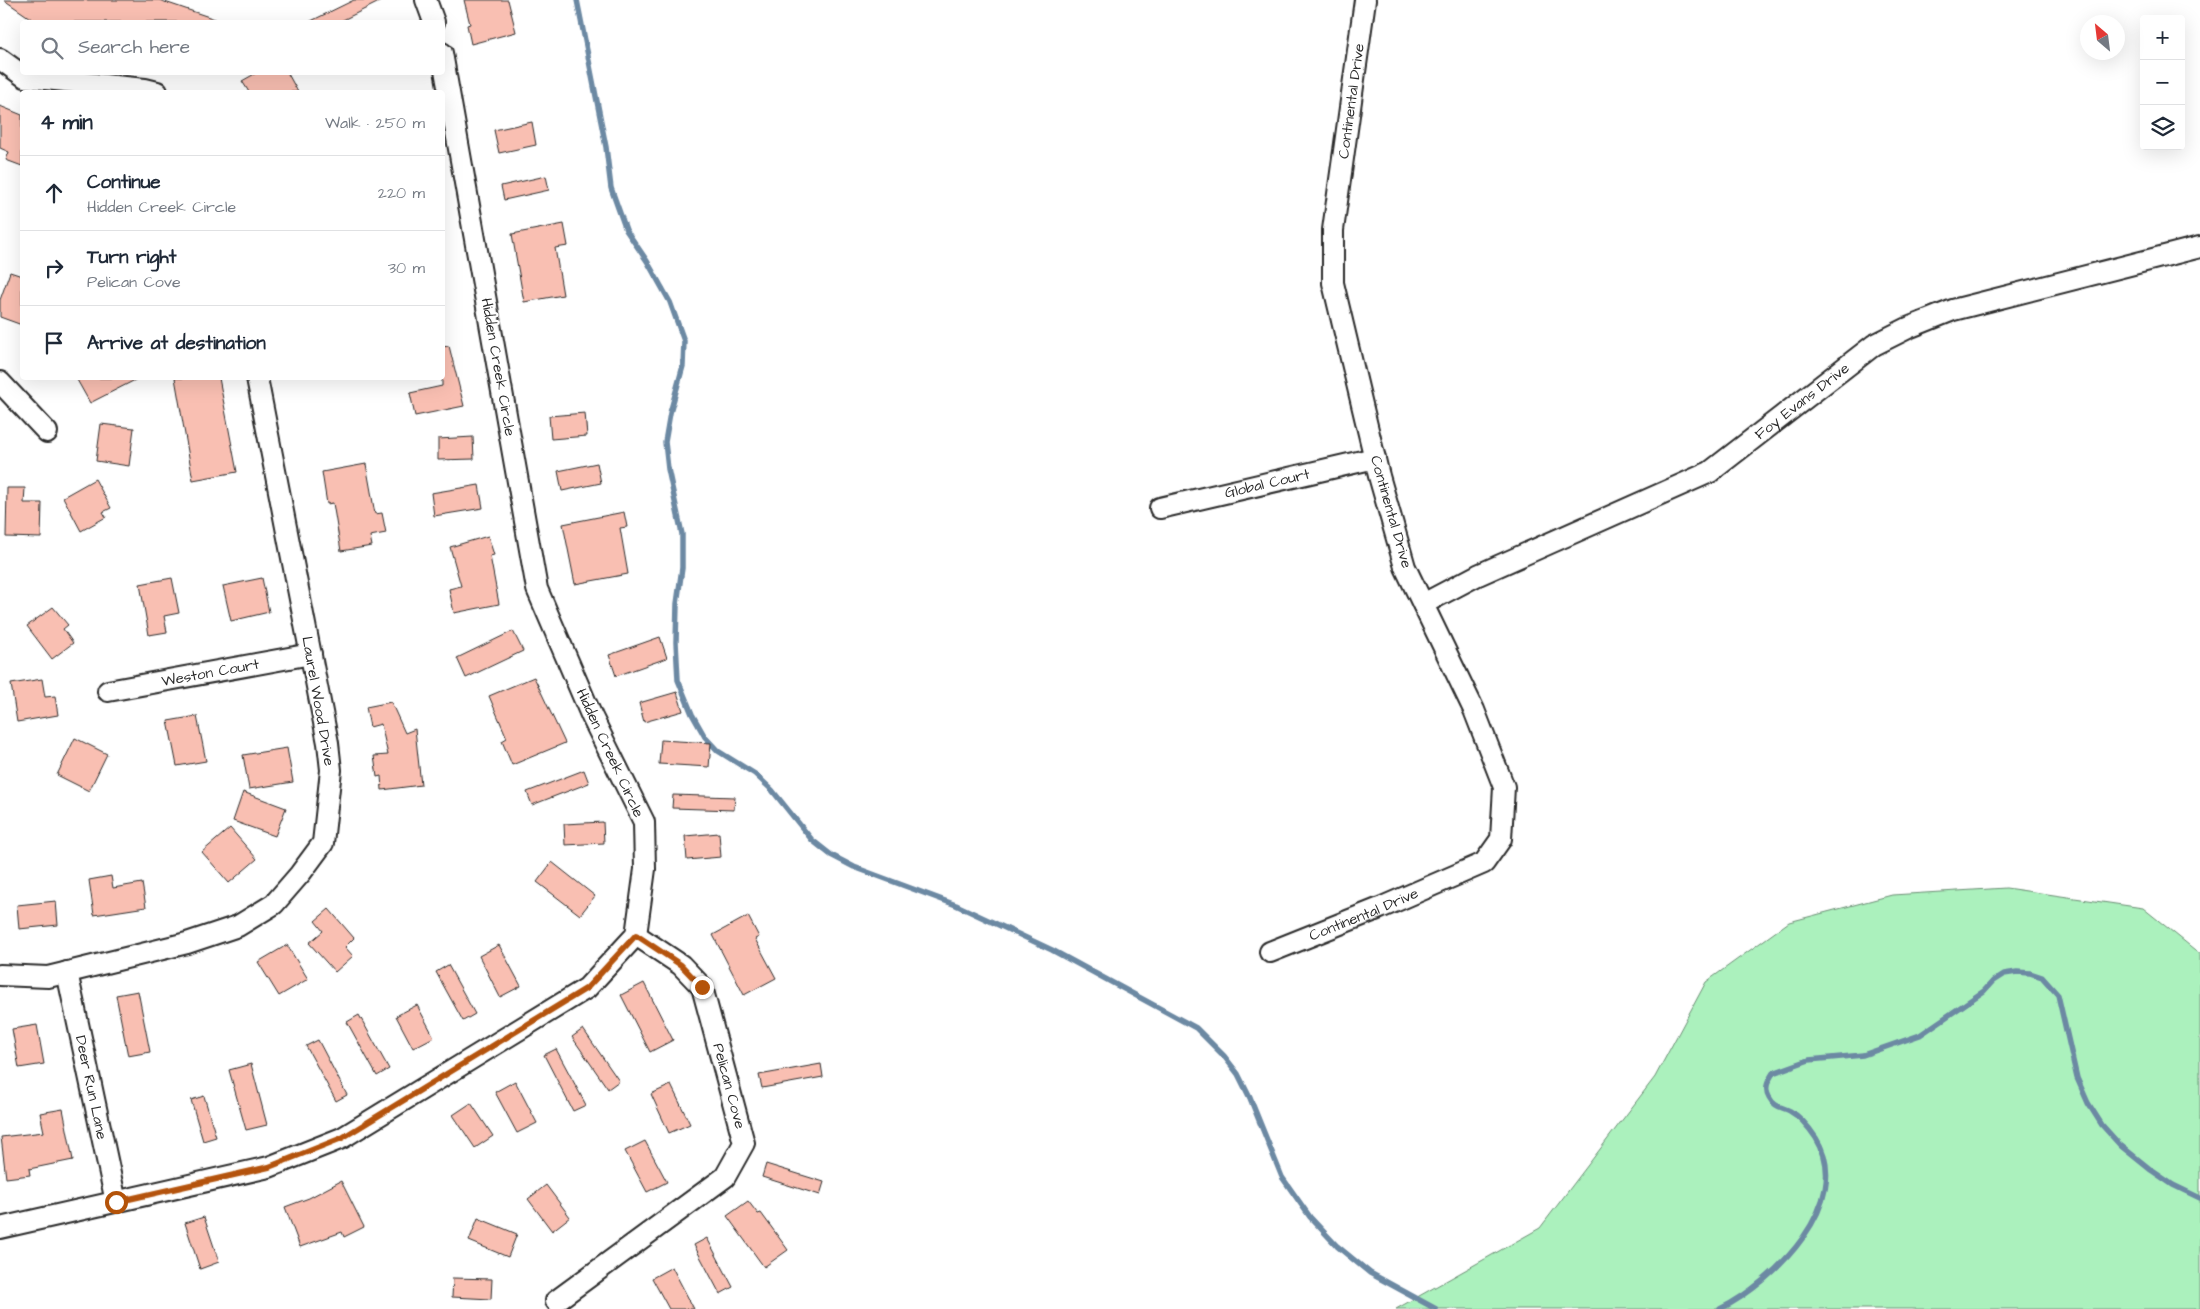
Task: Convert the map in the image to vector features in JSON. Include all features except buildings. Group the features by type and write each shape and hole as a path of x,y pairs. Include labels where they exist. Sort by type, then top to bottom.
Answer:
{"street":[{"path":"426,0 433,20"},
{"name":"Continental Drive","path":"1270,952 1380,908 1484,863 1501,840 1504,787 1474,710 1405,567 1375,458 1333,283 1333,230 1365,0"},
{"path":"0,59 20,73"},
{"name":"Hidden Creek Circle","path":"445,70 537,589 592,716 644,822 645,870 636,935"},
{"path":"22,75 25,77 149,90"},
{"name":"Foy Evans Drive","path":"1423,604 1478,575 1710,472 1874,345 1908,328 1953,310 2200,247"},
{"name":"Laurel Wood Drive","path":"0,975 48,977 187,943 238,926 274,904 300,874 323,842 331,770 311,654 258,380"},
{"path":"0,382 47,432"},
{"name":"Global Court","path":"1160,508 1375,458"},
{"name":"Weston Court","path":"108,691 311,654"},
{"path":"0,1228 269,1167 342,1138 587,988 636,935"},
{"name":"Pelican Cove","path":"556,1301 725,1177 744,1143 702,987 681,965 636,935"},
{"name":"Deer Run Lane","path":"67,972 116,1202"}],"green space":[{"path":"2006,888 2143,908 2200,954 2200,1309 1396,1309 1540,1228 1655,1077 1706,982 1789,922 1892,895"}],"waterway":[{"path":"577,0 606,147 611,188 626,230 647,261 670,302 684,341 683,366 670,413 665,442 668,469 682,534 682,568 677,604 678,680 692,714 705,737 718,751 755,774 772,790 812,840 831,855 854,867 956,905 1052,950 1196,1028 1224,1056 1238,1074 1250,1098 1282,1177 1310,1217 1337,1246 1370,1273 1436,1309"},
{"path":"1720,1309 1741,1297 1784,1260 1803,1238 1817,1213 1825,1188 1826,1163 1816,1138 1798,1116 1776,1105 1769,1097 1767,1088 1773,1073 1809,1060 1863,1055 1920,1035 1984,991 1993,981 2004,974 2030,973 2042,977 2058,995 2077,1078 2088,1103 2102,1125 2120,1145 2151,1170 2173,1185 2200,1198"}],"route":[{"path":"116,1202 269,1167 342,1138 587,988 636,935 681,965 702,987"}]}
